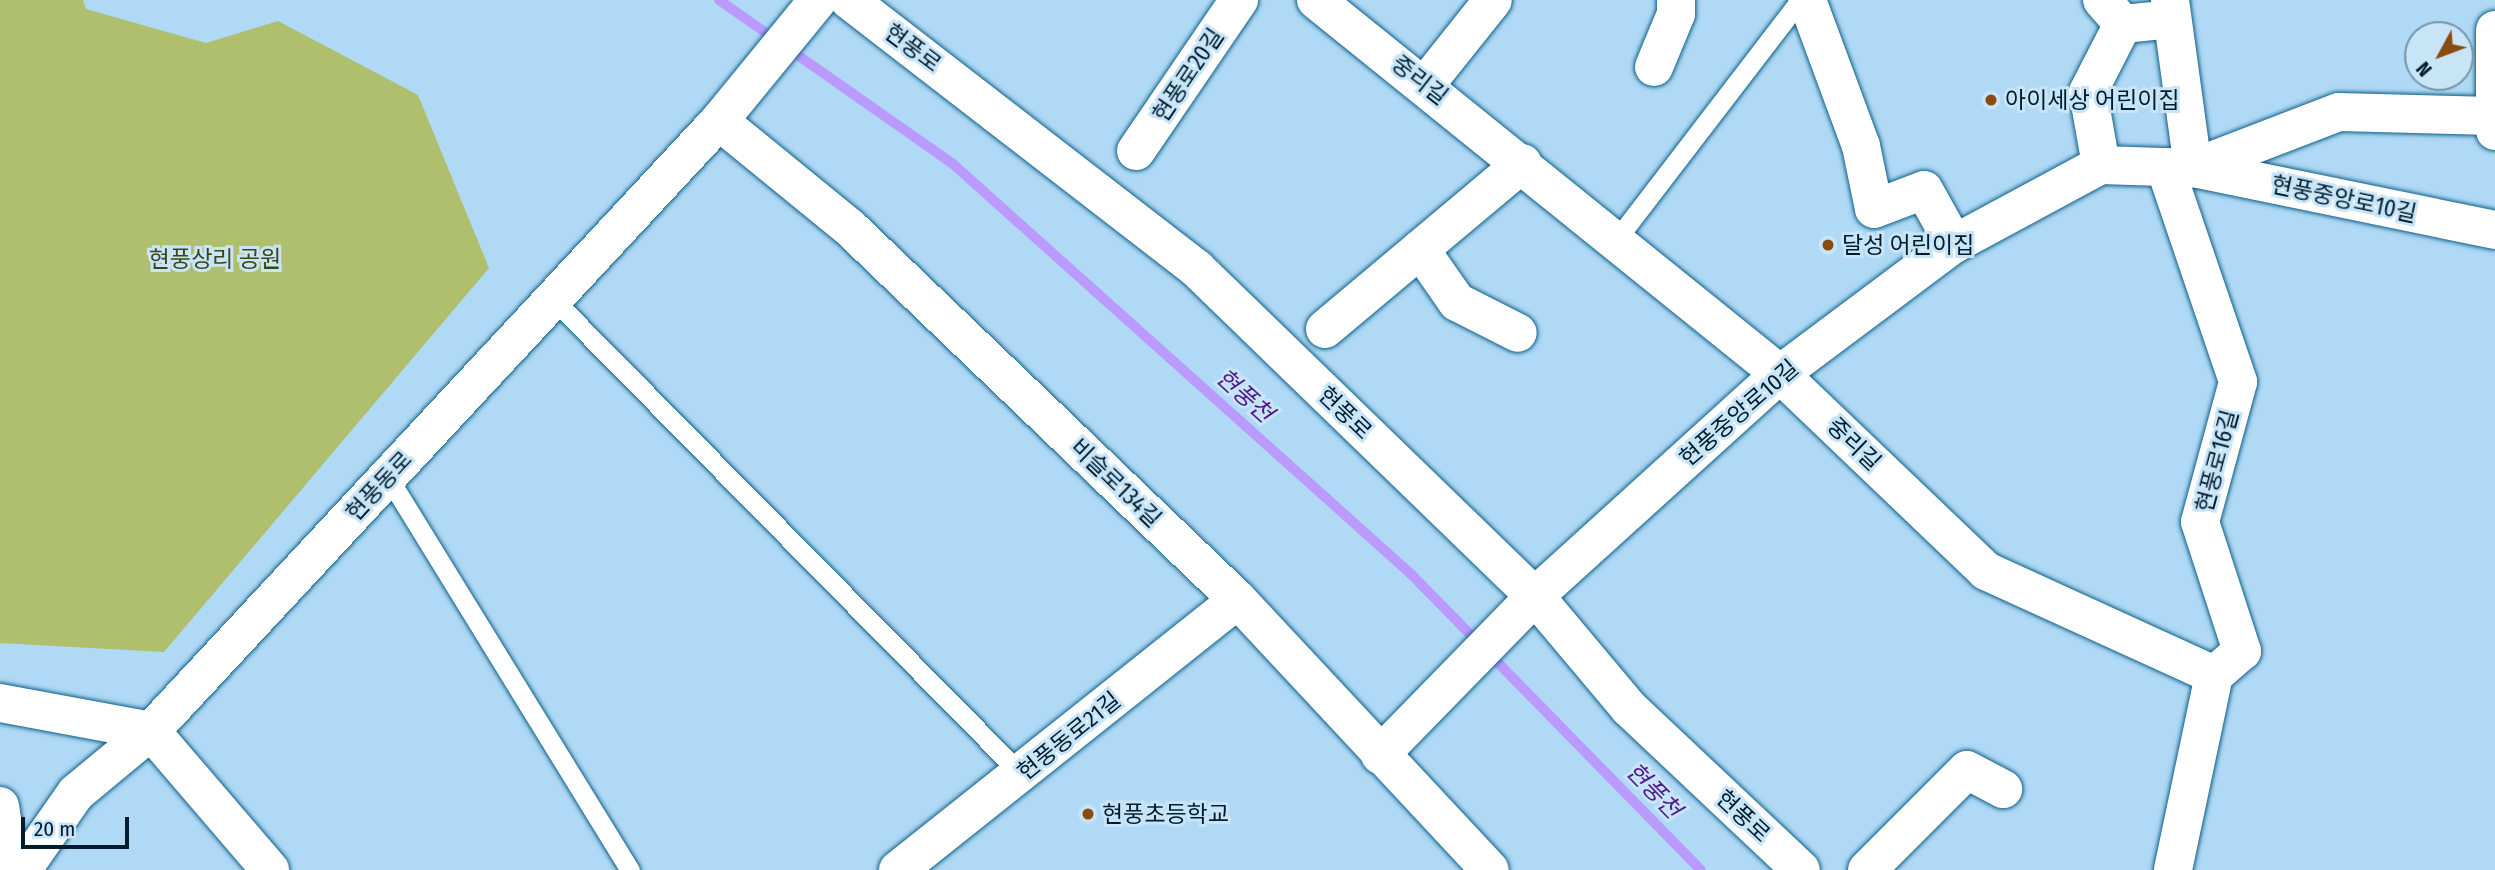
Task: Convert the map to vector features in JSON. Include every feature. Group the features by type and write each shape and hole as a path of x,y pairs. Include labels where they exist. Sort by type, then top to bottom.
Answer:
{"street":[{"name":"현풍로","path":"849,0 1197,269 1535,596 1629,708 1801,870"},
{"name":"중리길","path":"1316,0 1426,83 1780,374 1986,571 2214,675"},
{"path":"1426,83 1493,0"},
{"path":"1654,67 1676,14 1676,0"},
{"path":"1807,0 1861,146 1874,209 1924,190 1954,244"},
{"name":"현풍로20길","path":"1136,150 1224,6"},
{"path":"2101,165 2088,92 2113,12 2171,9"},
{"name":"현풍로16길","path":"2171,9 2179,167 2238,382 2200,522 2242,651 2214,675"},
{"name":"현풍동로","path":"22,870 76,793 151,731 728,110 810,10"},
{"path":"2494,123 2495,30"},
{"name":"비슬로134길","path":"728,110 1238,600 1490,870"},
{"name":"현풍중앙로10길","path":"2179,167 2339,113 2494,123"},
{"path":"1325,329 1523,163"},
{"name":"현풍중앙로10길","path":"1380,755 1535,596 1780,374 1954,244 2101,165 2179,167 2495,229"},
{"path":"1420,249 1457,302 1518,333"},
{"name":"현풍동로21길","path":"898,870 1238,600"},
{"path":"2173,870 2214,675"},
{"path":"2,700 151,731 270,870"},
{"path":"1867,870 1967,770 2003,789"},
{"path":"0,806 9,870"}],"lane":[{"path":"1616,240 1800,0"},
{"path":"553,299 1021,774"},
{"path":"388,477 630,870"}],"green space":[{"name":"현풍상리 공원","path":"0,0 83,0 86,9 206,43 278,21 418,95 489,268 164,652 0,643"}],"waterway":[{"name":"현풍천","path":"719,0 953,164 1411,574 1701,870"}],"place":[{"name":"아이세상 어린이집","path":"1991,100"},
{"name":"달성 어린이집","path":"1828,245"},
{"name":"현풍초등학교","path":"1088,814"}]}
